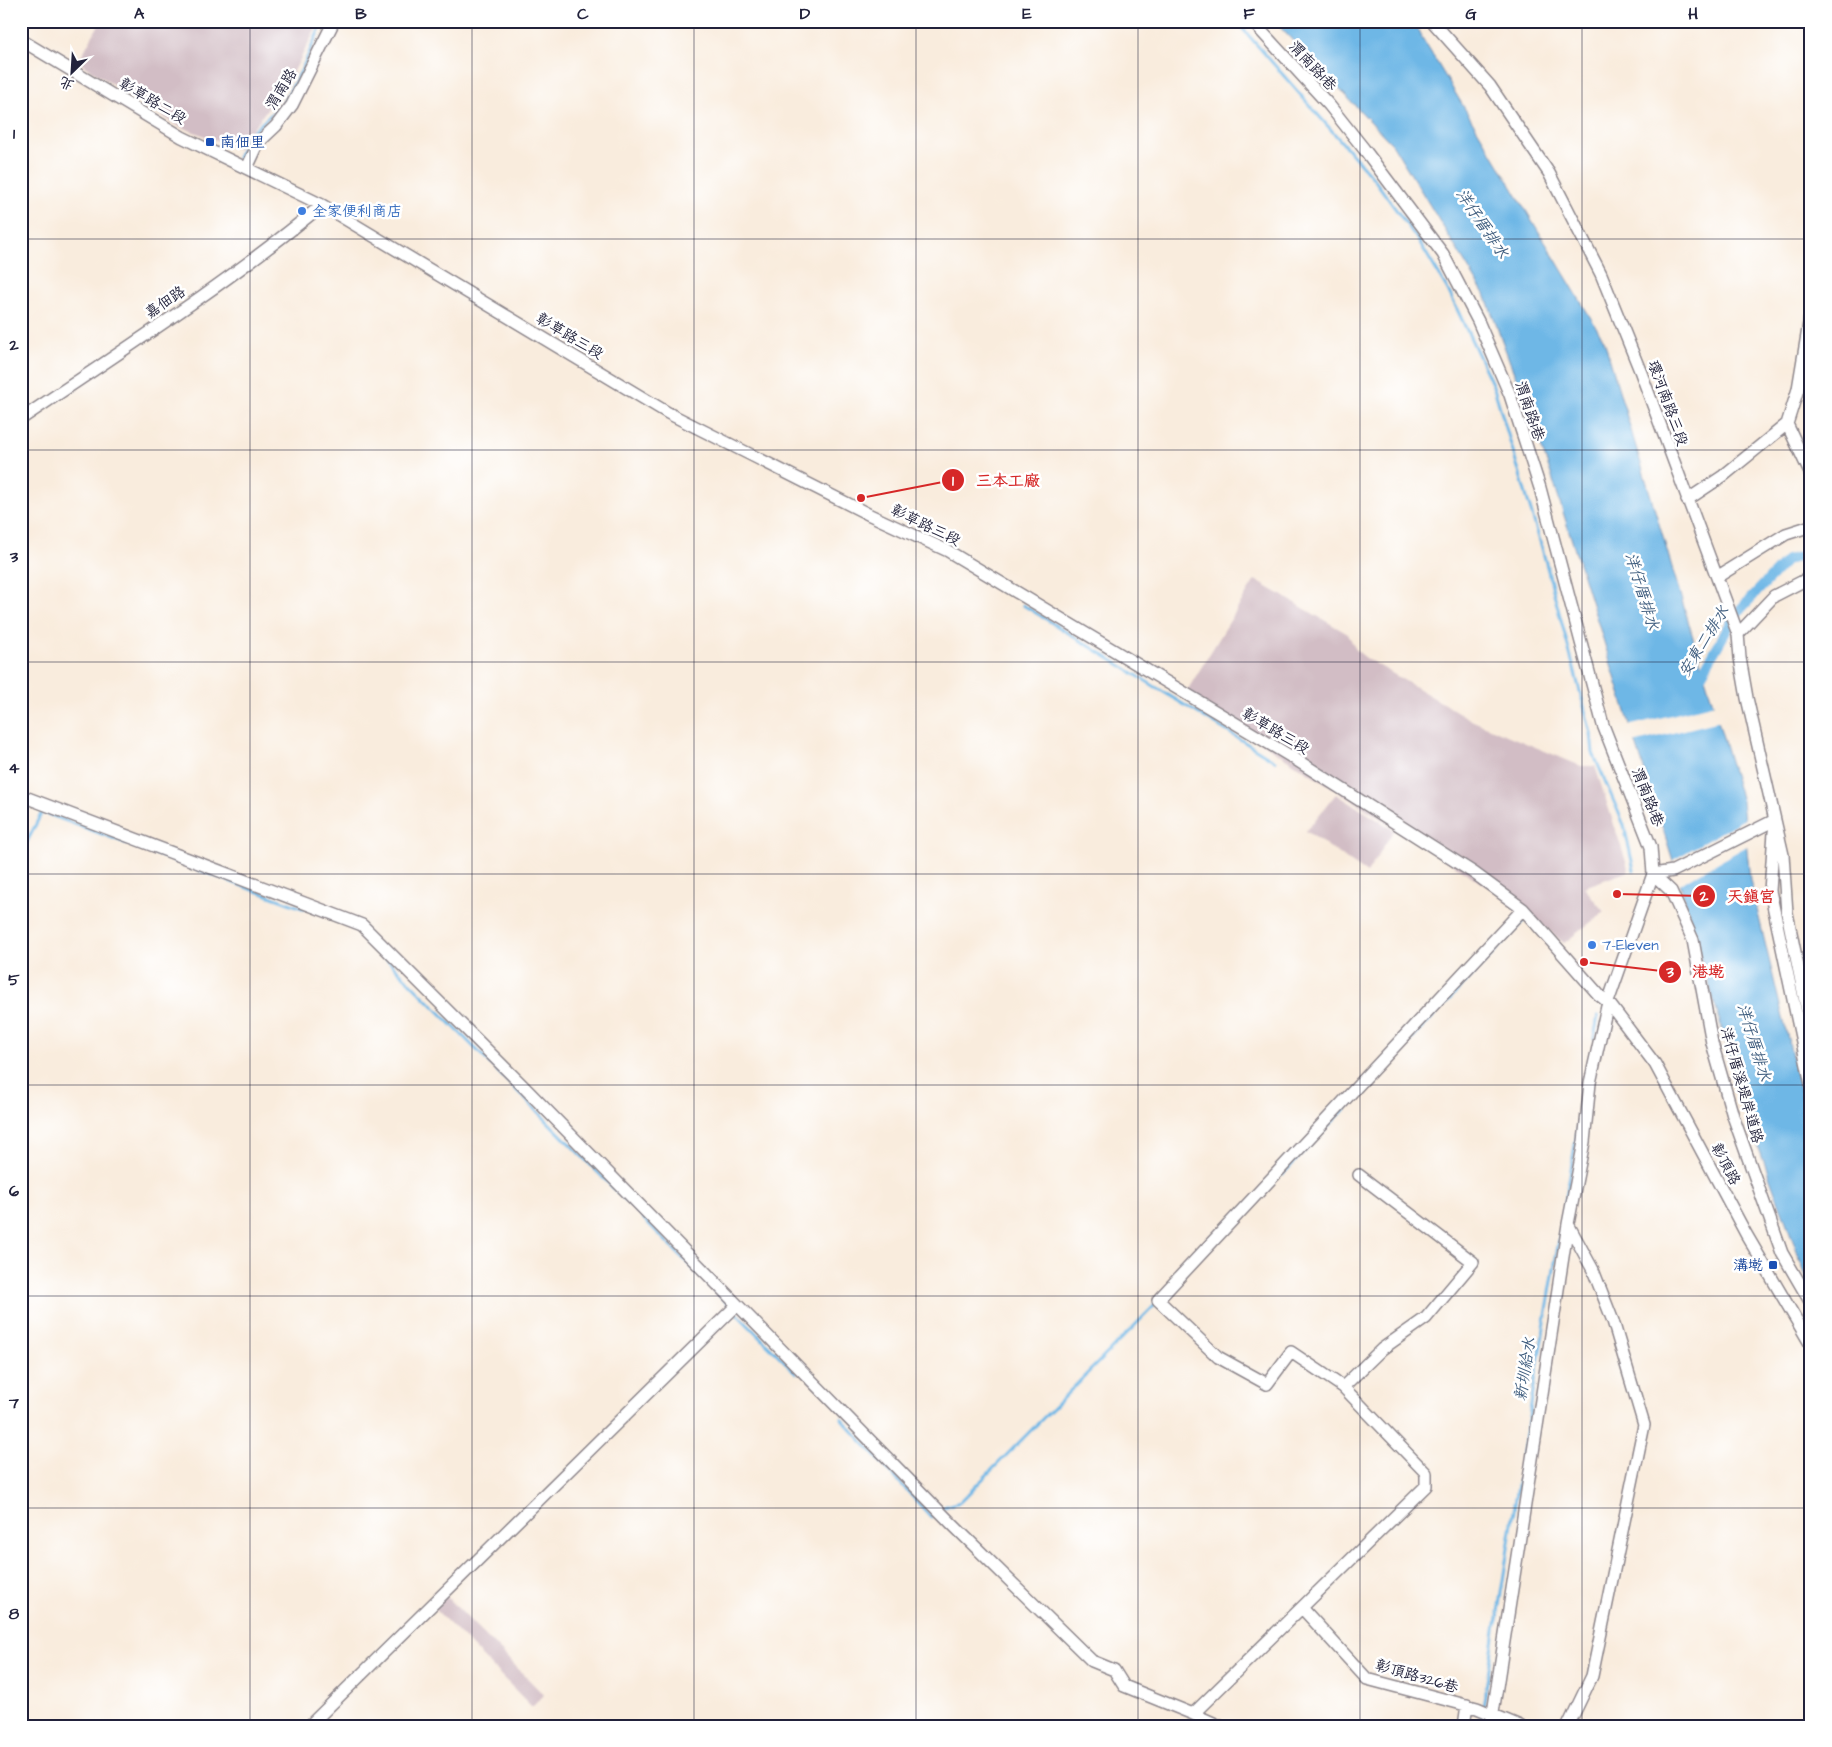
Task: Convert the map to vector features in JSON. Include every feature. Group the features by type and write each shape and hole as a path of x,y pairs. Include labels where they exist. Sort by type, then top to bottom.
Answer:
{"street":[{"name":"渭南路","path":"247,168 259,142 276,126 292,104 334,21"},
{"name":"渭南路1巷","path":"1252,21 1329,105 1364,148 1443,254 1478,321 1510,396 1540,488 1603,725 1651,847 1653,874"},
{"name":"環河南路三段","path":"1432,21 1490,86 1549,173 1601,274 1641,373 1738,634 1747,698 1783,855 1787,912 1811,1030"},
{"name":"彰草路二段","path":"21,40 69,67 182,137 247,168"},
{"name":"彰草路三段","path":"247,168 322,206 668,413 870,515 948,551 1295,759 1474,873 1523,909"},
{"name":"嘉佃路","path":"21,419 216,286 288,234 322,206"},
{"path":"1687,500 1723,476 1787,424 1798,388 1809,335 1811,311"},
{"path":"1787,424 1811,475"},
{"path":"1716,578 1786,534 1811,526"},
{"path":"1738,634 1774,596 1811,577"},
{"path":"25,797 362,925 952,1524 1092,1661 1114,1670 1124,1686 1220,1726"},
{"path":"1491,1726 1491,1713 1568,1224 1584,1142 1590,1083 1608,1002 1653,874 1673,871 1775,820"},
{"path":"1775,820 1770,890 1811,1084"},
{"name":"洋仔厝溪堤岸道路","path":"1653,874 1671,891 1693,940 1712,1044 1733,1116 1782,1253 1811,1303"},
{"path":"1193,1714 1426,1486 1426,1473 1343,1387 1291,1352 1267,1384 1218,1356 1158,1300 1523,909"},
{"name":"彰頂路","path":"1523,909 1599,995 1608,1002 1654,1064 1746,1234 1811,1345"},
{"path":"1343,1387 1382,1349 1426,1318 1473,1262 1359,1175"},
{"path":"1568,1224 1593,1270 1613,1321 1644,1425 1592,1676 1568,1726"},
{"path":"309,1726 737,1305"},
{"name":"彰頂路326巷","path":"1303,1608 1367,1679 1472,1707 1520,1726"},
{"path":"1464,1726 1472,1707"}],"shaded area":[{"path":"101,21 320,21 292,75 238,149 176,125 78,62"},
{"path":"1255,580 1348,634 1356,650 1366,658 1473,721 1581,766 1595,766 1629,871 1584,887 1604,912 1564,943 1523,909 1185,694"},
{"path":"1336,794 1394,830 1367,873 1306,831"},
{"path":"443,1593 544,1695 532,1707 431,1605"}],"water":[{"name":"洋仔厝排水","path":"1274,21 1412,21 1604,340 1742,801 1750,880 1811,1135 1811,1290 1746,1113 1681,886 1550,471 1486,297 1393,145"}],"pier":[{"path":"1715,704 1720,721 1633,743 1628,726"},
{"path":"1746,818 1749,845 1678,885 1673,860"}],"waterway":[{"path":"238,158 246,138 283,103 301,71 323,21"},
{"path":"1236,21 1374,179 1420,243 1448,290 1494,388 1542,548 1591,733 1593,753 1624,825 1634,870"},
{"name":"安東二排水","path":"1696,684 1736,614 1787,560 1811,554"},
{"path":"1023,605 1275,761"},
{"path":"21,854 42,812 305,909"},
{"path":"1283,1174 1524,921"},
{"path":"346,924 362,934 731,1307"},
{"name":"新圳給水","path":"1594,1038 1598,1016"},
{"name":"新圳給水","path":"1480,1726 1527,1428 1583,1098"},
{"path":"841,1418 931,1517 944,1507 960,1502 1157,1303"},
{"path":"735,1312 796,1373"}],"place":[{"name":"南佃里","path":"210,142"},
{"name":"全家便利商店","path":"302,211"},
{"name":"三本工廠","path":"861,498"},
{"name":"天鎮宮","path":"1617,894"},
{"name":"7-Eleven","path":"1592,945"},
{"name":"港墘","path":"1584,962"},
{"name":"溝墘","path":"1773,1265"}]}
